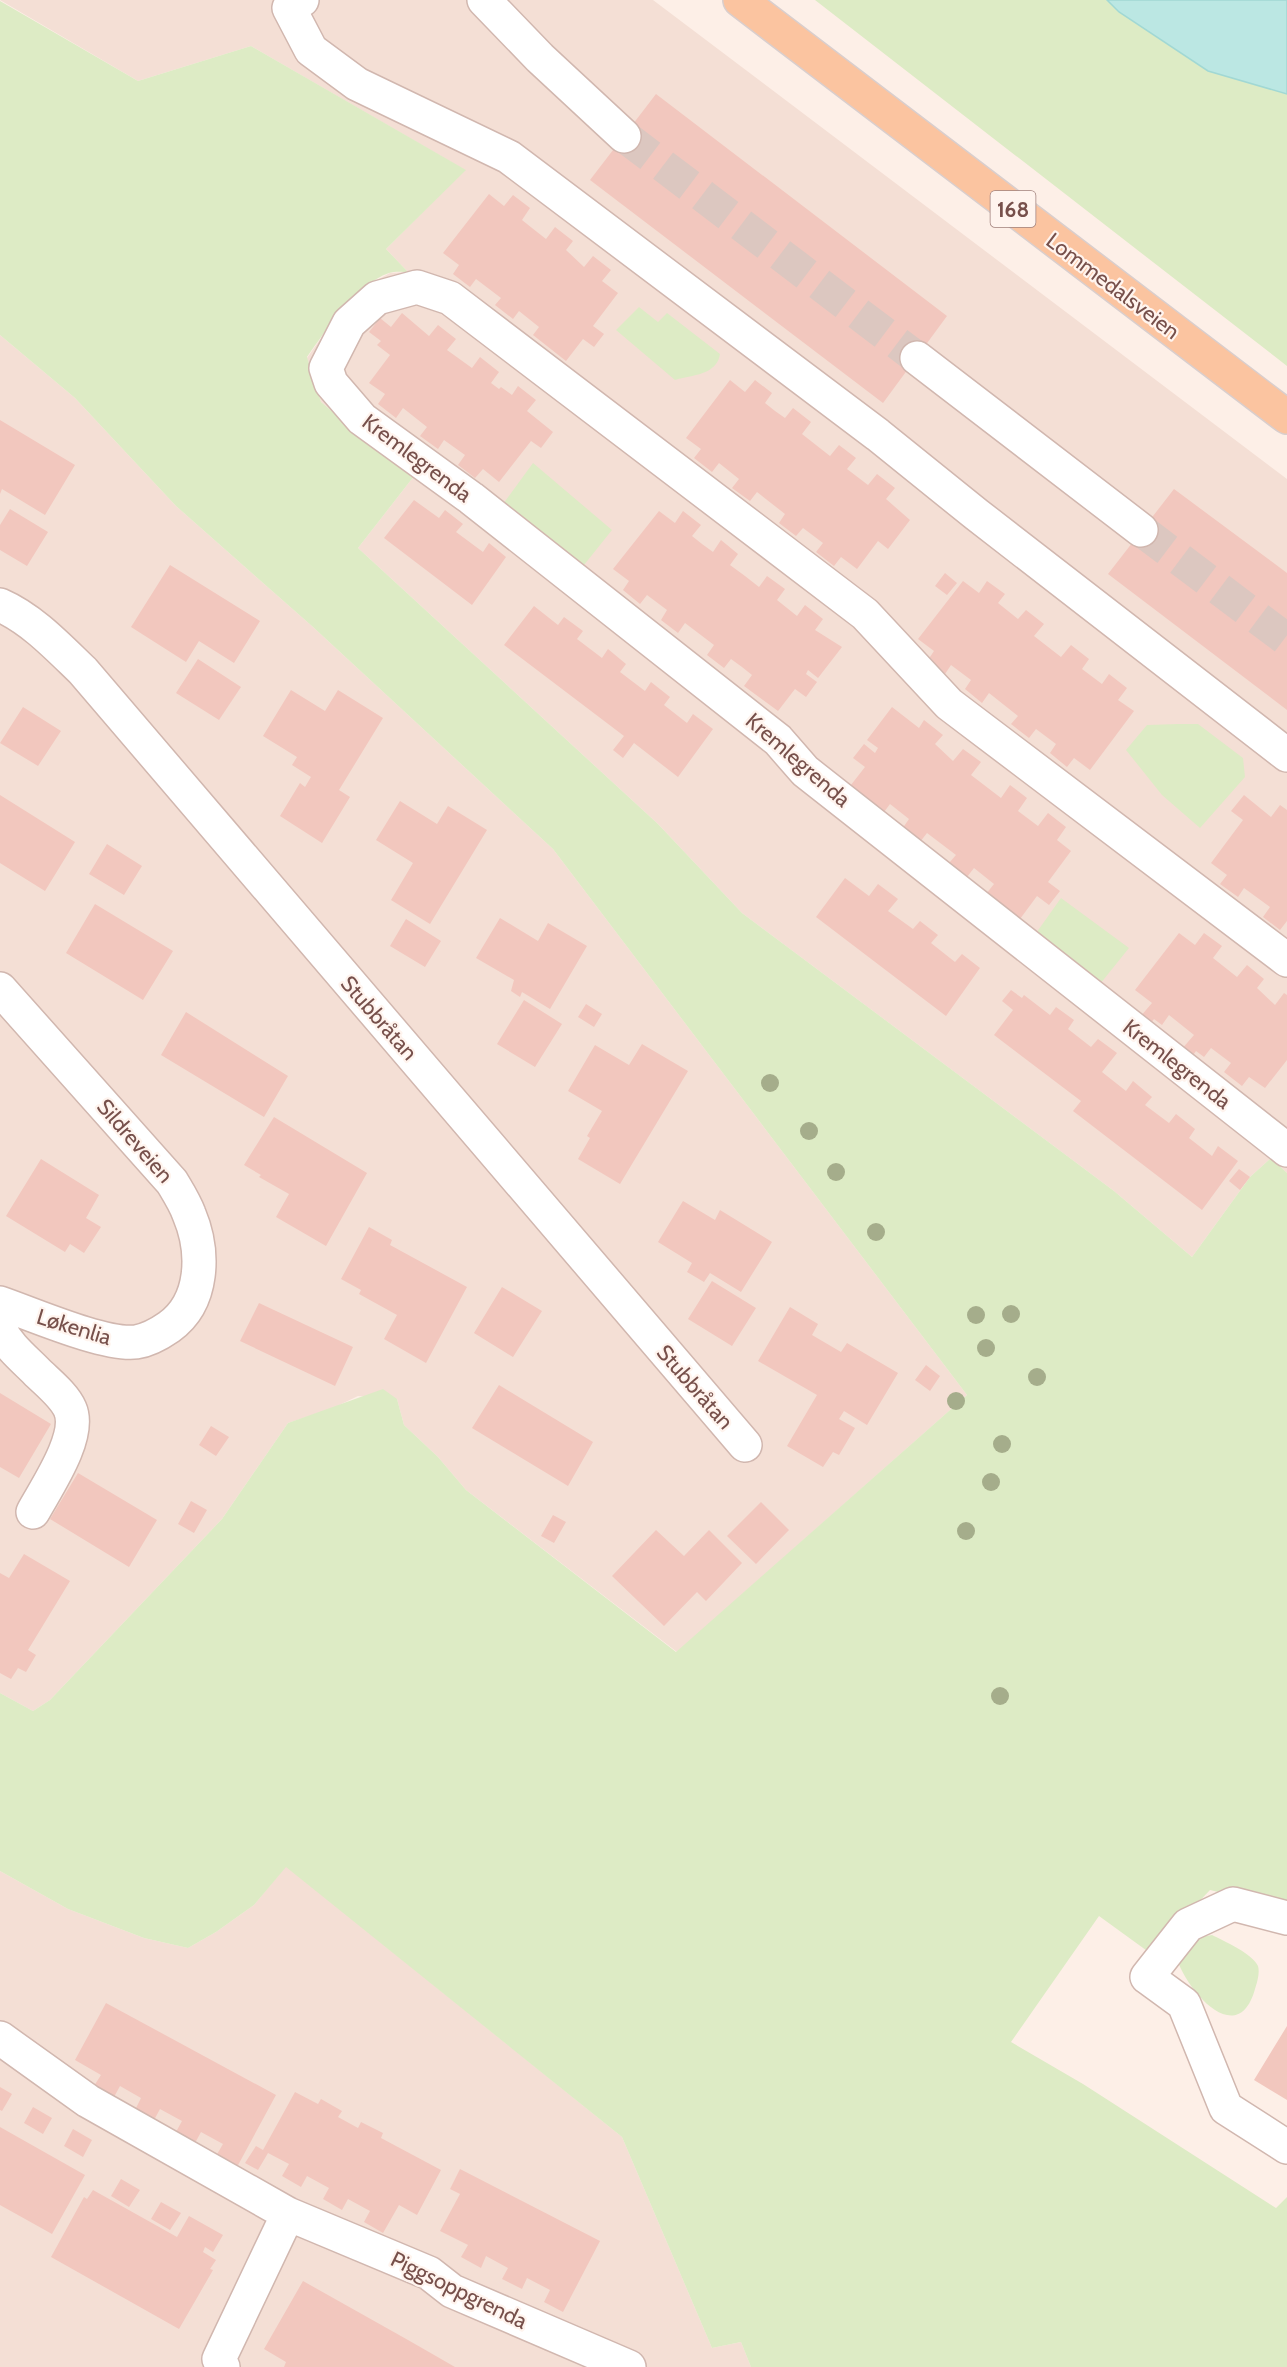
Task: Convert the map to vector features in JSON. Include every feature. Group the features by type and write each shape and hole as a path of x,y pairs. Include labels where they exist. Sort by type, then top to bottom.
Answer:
{"main road":[{"name":"Lommedalsveien","path":"740,0 1287,417"}],"street":[{"path":"302,0 289,8 311,50 357,84 509,157 878,435 976,514 1287,755"},
{"path":"484,0 540,58 624,136"},
{"name":"Kremlegrenda","path":"1287,960 949,704 865,614 450,298 417,287 377,298 349,323 326,368 331,383 362,419 471,498 778,740 805,771 1287,1150"},
{"path":"917,358 1142,530"},
{"name":"Stubbråtan","path":"0,605 11,610 48,638 83,671 745,1445"},
{"name":"Sildreveien","path":"0,989 177,1190 190,1215 198,1248 199,1279 180,1319"},
{"name":"Løkenlia","path":"0,1303 102,1339 135,1343 156,1336 180,1319"},
{"path":"0,1329 5,1339 69,1406 72,1413 73,1426 69,1443 33,1512"},
{"path":"1287,1918 1233,1904 1188,1925 1147,1977 1184,2004 1226,2108 1287,2147"},
{"name":"Piggsoppgrenda","path":"0,2038 88,2101 288,2214 429,2273 452,2290 629,2367"},
{"path":"223,2367 219,2359 288,2214"}],"shaded area":[{"path":"0,0 653,0 1287,479 1287,1173 1271,1158 1250,1177 1192,1257 1114,1191 742,913 658,824 358,548 418,471 346,423 321,402 307,358 338,314 368,285 390,273 408,272 386,249 465,170 251,46 138,81"},
{"path":"0,335 75,398 176,506 313,627 553,849 967,1395 677,1652 466,1490 438,1457 404,1425 397,1399 358,1396 333,1408 288,1423 222,1519 50,1700 33,1711 0,1693"},
{"path":"286,1866 622,2137 712,2348 741,2342 751,2367 0,2367 0,1871 68,1909 144,1938 188,1948 216,1932 254,1905"}],"green space":[{"path":"815,0 1107,0 1119,12 1208,71 1287,94 1287,366"},
{"path":"0,1 138,81 251,46 466,170 386,249 408,272 389,273 353,297 307,357 321,402 346,423 418,471 358,548 658,824 742,913 1114,1191 1192,1257 1250,1177 1271,1158 1287,1173 1287,1909 1210,1890 1150,1953 1099,1916 1011,2042 1083,2084 1276,2208 1287,2197 1287,2367 751,2367 741,2342 712,2348 622,2137 286,1867 254,1905 216,1932 188,1948 144,1938 68,1909 0,1871 0,1693 33,1711 50,1700 222,1519 288,1423 383,1389 397,1399 404,1425 438,1457 466,1490 676,1652 967,1395 553,849 313,627 176,506 75,398 0,335"},
{"path":"639,307 658,322 667,313 720,354 718,361 703,373 675,380 616,330"},
{"path":"533,463 612,530 584,565 503,504"},
{"path":"1198,724 1243,758 1245,777 1200,828 1162,795 1126,750 1147,725"},
{"path":"1061,898 1129,948 1100,984 1034,936"},
{"path":"1212,1935 1244,1952 1258,1966 1255,1989 1247,2007 1237,2015 1225,2015 1213,2009 1202,1999 1191,1986 1177,1959 1195,1938"}],"water":[{"path":"1107,0 1287,0 1287,94 1208,71 1119,12"}],"building":[{"path":"656,94 947,316 883,403 590,180"},
{"path":"489,194 504,206 513,195 530,208 522,220 546,239 555,227 573,241 566,250 584,267 593,256 611,270 602,281 618,293 593,326 604,334 594,347 583,339 566,361 533,335 539,327 519,311 513,319 495,305 501,298 476,279 470,287 453,274 459,265 443,253"},
{"path":"402,313 429,336 438,325 456,339 447,350 472,368 480,357 499,372 491,383 499,389 501,387 512,395 518,386 536,400 527,411 553,432 541,448 531,441 499,482 483,469 475,478 458,465 465,455 444,440 438,449 420,436 427,427 403,408 396,418 378,404 385,394 369,383 390,355 377,345 381,341 369,332 380,318 391,327"},
{"path":"730,380 745,392 755,380 772,393 765,403 775,411 785,418 793,408 811,422 802,434 830,456 839,445 856,458 847,469 868,485 877,474 895,488 886,499 910,520 888,549 878,541 857,569 841,557 834,566 816,552 823,543 803,528 796,536 779,523 785,514 757,492 750,501 732,488 739,479 719,463 712,472 694,458 701,449 686,438"},
{"path":"0,420 75,465 45,515 2,489 0,494"},
{"path":"1174,489 1287,573 1287,710 1108,574"},
{"path":"414,500 439,518 445,510 463,524 456,532 483,552 489,543 506,557 472,605 384,538"},
{"path":"10,509 48,532 27,566 0,550 0,525"},
{"path":"659,511 675,523 683,511 701,525 692,536 702,544 713,552 721,540 738,554 730,565 759,587 767,576 785,589 777,600 797,616 805,605 823,619 815,630 842,647 818,678 808,670 806,674 817,682 806,697 795,689 778,711 744,686 752,675 742,667 731,659 724,668 707,655 714,645 685,623 678,633 661,620 667,610 647,595 640,604 623,590 629,581 613,569"},
{"path":"170,565 260,621 234,663 199,641 186,662 131,627"},
{"path":"945,573 957,583 947,595 935,586"},
{"path":"963,581 979,593 987,581 1005,594 998,603 1018,619 1026,610 1044,624 1034,636 1061,657 1071,645 1089,659 1082,669 1102,684 1109,674 1127,688 1118,700 1134,711 1090,770 1074,758 1067,767 1050,753 1056,744 1036,729 1029,738 1011,724 1018,716 989,693 982,703 965,689 971,680 951,665 945,674 928,660 934,651 918,639"},
{"path":"534,606 558,625 564,617 583,631 577,639 602,658 608,649 626,664 620,672 645,691 651,682 670,697 664,705 687,723 693,714 713,729 678,777 634,743 623,758 613,750 624,736 504,645"},
{"path":"198,659 241,687 219,720 176,693"},
{"path":"291,690 325,711 338,690 383,718 339,790 350,797 322,843 280,816 300,783 305,787 311,777 292,765 297,757 263,736"},
{"path":"23,707 61,731 38,766 0,743"},
{"path":"892,707 919,728 924,720 943,735 935,744 953,761 963,749 981,762 971,775 1001,798 1010,785 1027,798 1018,811 1038,826 1048,813 1066,827 1057,840 1071,851 1048,882 1060,891 1049,905 1037,896 1020,919 986,894 994,884 974,868 967,877 949,863 956,855 927,833 920,842 902,829 909,819 890,804 881,816 847,790 865,767 853,758 864,744 875,753 878,748 867,740"},
{"path":"0,795 75,842 45,891 0,863"},
{"path":"1244,795 1271,817 1280,805 1287,810 1287,921 1280,930 1263,917 1270,907 1244,888 1238,897 1220,884 1227,875 1211,863 1243,820 1231,811"},
{"path":"400,801 437,824 448,806 487,830 430,924 391,900 413,863 376,840"},
{"path":"107,844 142,866 124,895 89,874"},
{"path":"845,878 869,896 878,884 898,899 888,911 913,929 920,921 938,935 931,943 955,962 962,954 980,968 946,1016 816,917"},
{"path":"95,904 173,951 143,1000 66,953"},
{"path":"500,918 538,941 548,923 587,946 550,1009 522,992 520,997 511,991 514,980 476,958"},
{"path":"406,919 441,941 425,967 390,946"},
{"path":"1179,933 1195,945 1204,933 1222,946 1213,958 1237,977 1247,965 1264,979 1257,988 1275,1005 1284,993 1287,995 1287,1060 1265,1088 1249,1077 1242,1086 1224,1072 1231,1063 1211,1048 1204,1057 1196,1051 1191,1058 1181,1050 1194,1035 1169,1015 1162,1025 1154,1019 1150,1024 1140,1017 1152,1003 1135,990"},
{"path":"1011,990 1022,998 1024,995 1050,1015 1056,1007 1074,1020 1068,1029 1091,1047 1098,1039 1117,1053 1102,1072 1126,1091 1133,1081 1152,1097 1145,1105 1169,1123 1176,1114 1195,1129 1189,1138 1212,1156 1218,1146 1238,1161 1202,1210 1073,1111 1081,1101 994,1035 1013,1010 1002,1001"},
{"path":"524,1000 562,1024 535,1067 497,1044"},
{"path":"586,1004 602,1014 594,1027 578,1017"},
{"path":"186,1012 288,1076 264,1117 161,1055"},
{"path":"642,1044 688,1071 620,1184 578,1159 590,1138 587,1136 602,1111 568,1091 595,1045 629,1065"},
{"path":"274,1117 367,1173 326,1246 276,1217 289,1194 259,1177 261,1175 244,1165"},
{"path":"41,1159 99,1195 86,1218 101,1227 84,1253 70,1244 65,1252 6,1216"},
{"path":"1239,1169 1250,1177 1240,1190 1229,1181"},
{"path":"683,1201 715,1220 720,1210 772,1242 741,1292 710,1273 704,1282 687,1272 692,1263 658,1242"},
{"path":"369,1227 392,1240 390,1245 467,1287 426,1363 384,1339 397,1315 359,1294 361,1290 341,1279"},
{"path":"712,1281 756,1308 732,1346 688,1319"},
{"path":"502,1287 542,1311 513,1357 474,1333"},
{"path":"259,1303 353,1347 335,1386 240,1341"},
{"path":"790,1307 818,1324 812,1335 841,1352 847,1343 898,1373 867,1425 844,1411 839,1419 855,1428 839,1455 833,1452 823,1467 787,1446 817,1395 758,1361"},
{"path":"926,1365 940,1376 930,1391 915,1380"},
{"path":"499,1385 593,1442 568,1486 472,1428"},
{"path":"0,1393 51,1424 19,1478 0,1467"},
{"path":"211,1426 229,1437 216,1456 199,1445"},
{"path":"78,1473 157,1520 129,1567 50,1519"},
{"path":"191,1501 207,1510 194,1533 178,1524"},
{"path":"761,1502 789,1530 756,1564 727,1536"},
{"path":"553,1515 566,1522 554,1543 541,1536"},
{"path":"656,1530 684,1556 709,1530 742,1563 706,1601 697,1592 664,1626 612,1576"},
{"path":"24,1554 70,1581 28,1650 36,1655 26,1672 18,1668 11,1679 0,1673 0,1573 9,1578"},
{"path":"106,2003 276,2095 237,2167 216,2156 223,2144 201,2132 195,2143 176,2132 182,2121 160,2109 154,2120 135,2110 141,2098 120,2086 114,2097 94,2086 101,2075 75,2060"},
{"path":"1287,2026 1287,2100 1254,2080"},
{"path":"0,2087 12,2094 2,2111 0,2110"},
{"path":"295,2092 318,2104 321,2099 342,2111 338,2117 358,2128 361,2122 383,2133 381,2138 441,2170 417,2215 399,2205 383,2233 364,2222 370,2211 348,2199 342,2210 323,2199 329,2188 307,2176 301,2187 282,2176 289,2164 268,2153 258,2170 245,2163 256,2146 263,2150"},
{"path":"33,2107 52,2118 43,2134 24,2123"},
{"path":"0,2127 85,2175 52,2234 0,2205"},
{"path":"73,2129 92,2140 83,2157 64,2146"},
{"path":"460,2169 600,2241 563,2312 544,2302 550,2290 527,2278 522,2289 502,2279 508,2268 486,2256 481,2268 461,2257 468,2245 440,2231 460,2194 450,2189"},
{"path":"121,2179 140,2190 129,2207 111,2196"},
{"path":"93,2190 177,2237 189,2216 223,2235 213,2252 205,2247 203,2252 216,2260 210,2269 213,2270 179,2329 51,2257 84,2197 87,2199"},
{"path":"161,2202 181,2213 170,2230 151,2219"},
{"path":"303,2281 455,2367 284,2367 286,2362 264,2349"}],"tunnel":[{"path":"624,136 917,358"},
{"path":"1141,530 1287,640"}]}
